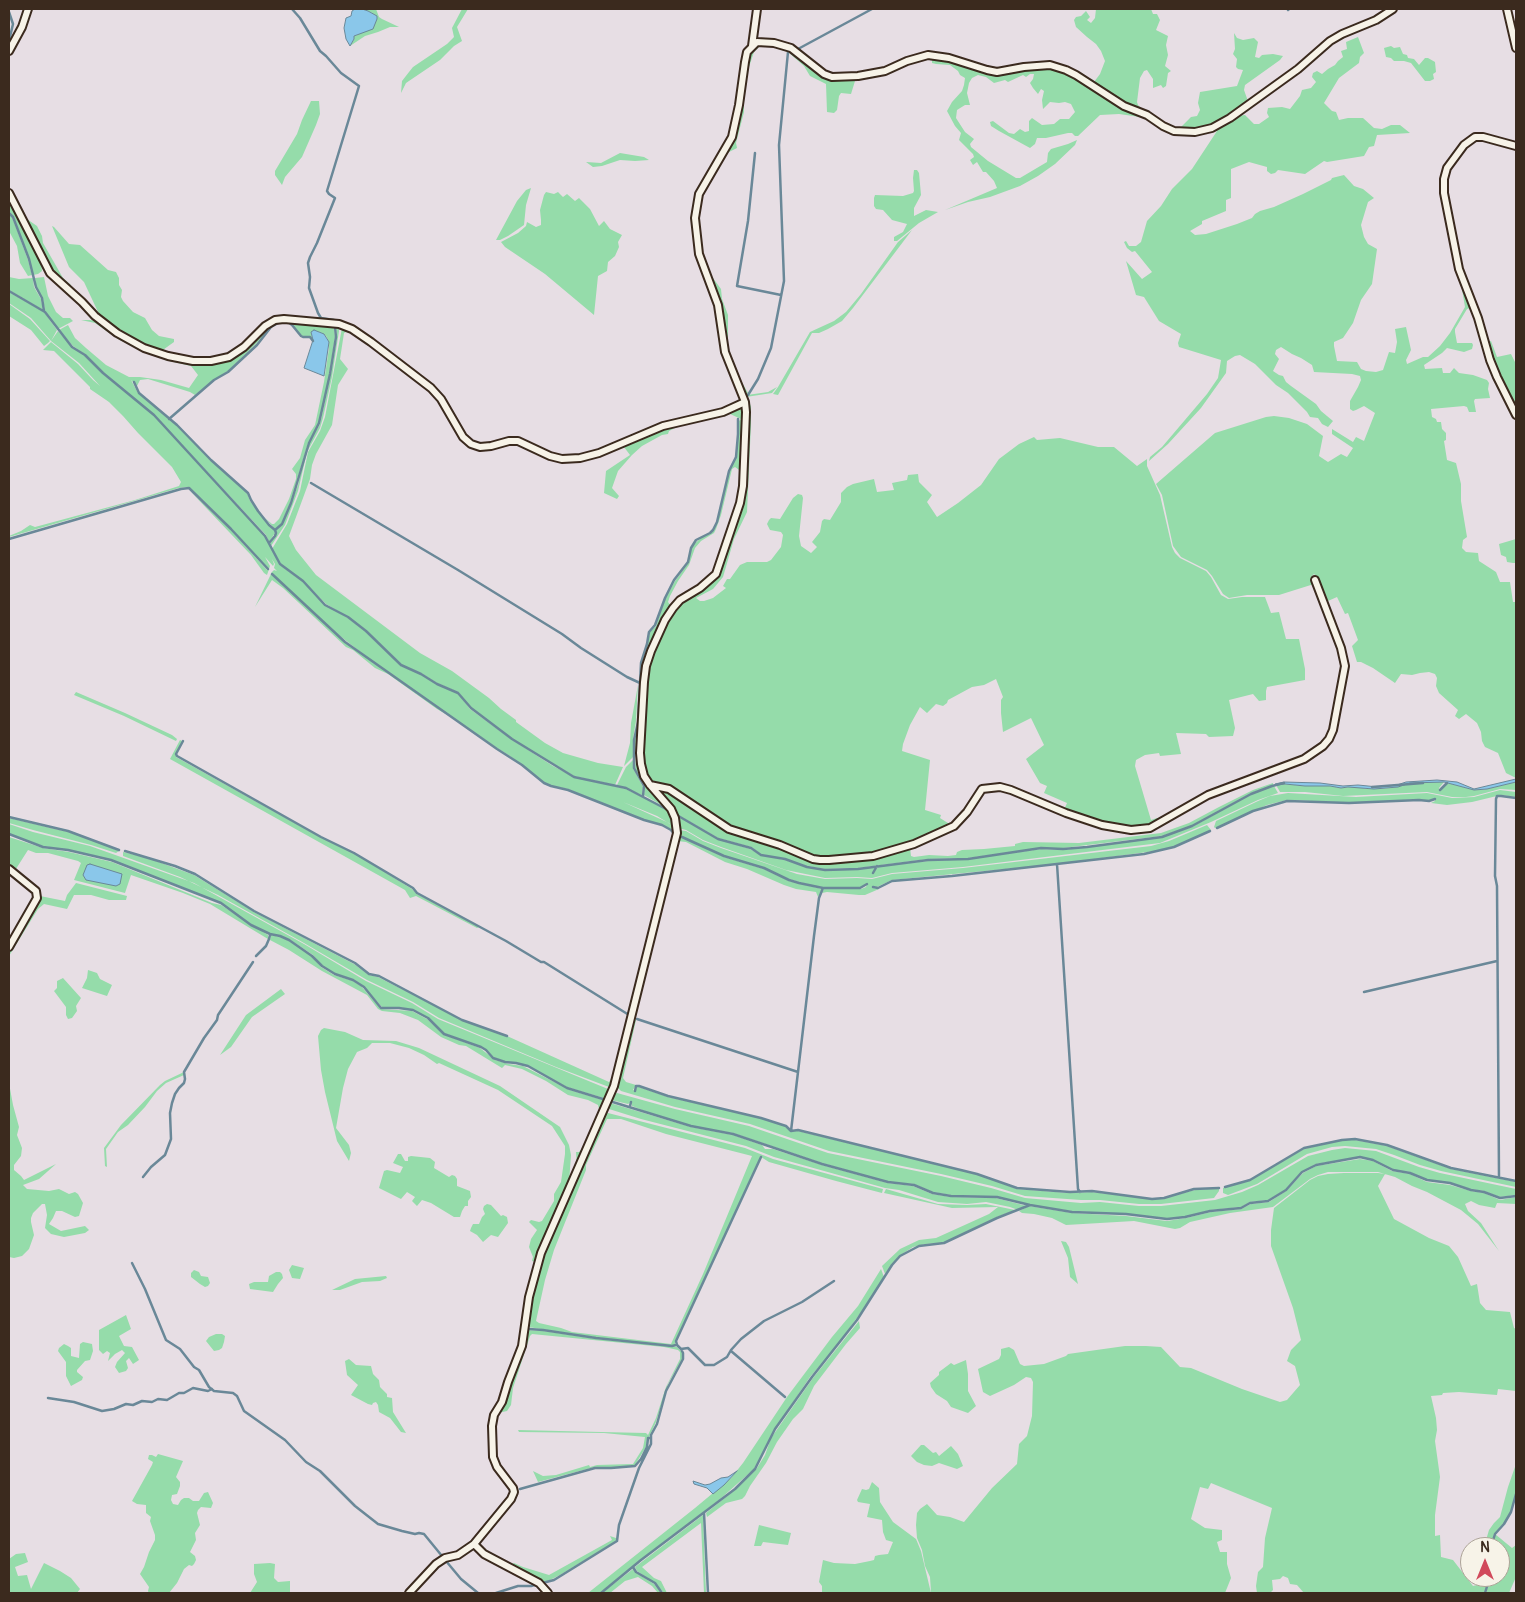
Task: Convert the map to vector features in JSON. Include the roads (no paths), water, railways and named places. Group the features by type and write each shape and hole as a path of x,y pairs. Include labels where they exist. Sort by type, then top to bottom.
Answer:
{"street":[{"path":"9,51 22,27 28,9"},
{"path":"752,46 757,9"},
{"path":"408,1593 436,1564 445,1558 458,1555 474,1544 511,1499 514,1492 497,1467 493,1457 492,1426 494,1415 502,1402 522,1346 529,1296 541,1253 614,1086 678,833 671,809 644,776 640,753 644,682 646,666 657,638 673,608 680,600 709,581 716,574 740,503 743,486 745,402 724,352 718,305 699,254 695,218 699,194 732,137 747,52 757,42 764,41 791,48 824,74 832,77 858,76 885,71 907,61 928,55 949,58 998,72 1050,65 1076,75 1119,102 1147,115 1163,126 1174,131 1195,132 1212,128 1230,118 1298,69 1330,41 1376,20 1393,9"},
{"path":"1507,9 1516,48"},
{"path":"1516,146 1491,138 1476,137 1464,145 1448,168 1444,179 1444,193 1458,269 1478,318 1490,360 1516,415"},
{"path":"9,193 50,273 95,316 117,333 144,348 168,356 193,361 211,361 229,358 244,348 265,326 275,320 284,319 338,324 352,329 371,342 431,388 441,399 463,437 471,444 480,447 518,441 550,456 562,459 580,458 599,453 663,426 723,412 745,402"},
{"path":"650,785 669,789 729,828 780,845 812,859 820,860 873,856 914,844 954,826 967,812 982,789 1000,787 1102,825 1131,830 1150,828 1208,795 1304,759 1323,746 1329,739 1333,730 1345,666 1341,648 1315,580"},
{"path":"9,869 36,891 36,898 9,947"},
{"path":"474,1544 484,1554 539,1583 548,1593"}],"water":[{"path":"355,9 368,11 377,16 377,19 373,29 354,36 350,46 346,39 344,28 346,18 351,16 352,11"},
{"path":"314,330 324,334 329,342 324,376 304,368 313,340 311,332"},
{"path":"1516,779 1516,782 1474,790 1444,782 1410,783 1398,787 1374,789 1275,784 1284,782 1320,783 1378,787 1406,782 1437,780 1457,782 1474,789"},
{"path":"90,864 122,874 120,884 116,886 86,880 83,875 87,865"},
{"path":"737,1471 713,1494 707,1488 694,1484 693,1481 705,1485 710,1484 721,1478 728,1477"}],"waterway":[{"path":"292,9 300,18 320,51 341,73 359,86 327,191 335,198 308,263 309,288 318,313 321,318 334,320"},
{"path":"798,49 872,9"},
{"path":"9,12 13,24 9,41"},
{"path":"748,395 758,379 771,348 784,281 779,145 788,52"},
{"path":"755,153 748,221 737,286 781,295"},
{"path":"9,213 13,217 29,259 36,287 42,298 44,311"},
{"path":"9,291 45,312 72,347 85,355 103,373 154,415 265,536 280,564 303,581 325,605 348,617 366,631 401,665 458,693 471,708 512,739 574,777 626,788 668,810"},
{"path":"169,419 214,380 228,372 257,345 271,327 280,322"},
{"path":"288,322 301,336 310,337 313,341"},
{"path":"275,530 282,524 291,503 309,443 319,423 330,374 336,337 335,327"},
{"path":"134,382 139,393 177,425 211,460 248,493 258,511 275,530 275,536 269,543"},
{"path":"643,796 644,786 634,768 634,740 638,722 641,663 649,632 655,625 674,580 688,562 691,548 696,540 710,533 717,522 729,471 736,457 738,419"},
{"path":"311,483 458,570 562,634 627,677 640,683"},
{"path":"9,539 189,488 268,569"},
{"path":"272,574 345,642 522,765 544,783 662,825 674,834"},
{"path":"183,741 176,754 177,756 321,837 354,853 413,888 417,893 544,962 629,1015"},
{"path":"675,814 718,839 751,848 761,855 785,859 807,867 825,870 858,869 928,860 968,859 1041,848 1087,847 1162,837 1192,826 1251,794 1284,783"},
{"path":"1372,787 1423,783"},
{"path":"1440,790 1447,783"},
{"path":"1499,1177 1497,886 1495,876 1496,799 1497,796 1516,798"},
{"path":"1217,828 1253,811 1287,801 1349,803 1429,801 1435,799"},
{"path":"9,817 68,831 119,850"},
{"path":"873,887 878,888 892,881 1144,854 1174,847 1210,831"},
{"path":"9,834 43,847 68,850 111,860 221,903 251,925 289,940 312,956 322,966 364,987 381,1008 413,1010 428,1018 444,1034 481,1047 493,1058 528,1066 567,1088 691,1126 733,1134 822,1164 888,1182 914,1185 933,1193 951,1196 997,1197 1072,1212 1126,1214 1167,1219 1210,1211 1241,1208 1250,1203 1268,1201 1286,1190 1302,1172 1316,1165 1360,1157 1373,1160 1393,1170 1410,1173 1427,1180 1450,1183 1500,1198 1516,1196"},
{"path":"682,837 724,856 764,868 799,883 823,888 860,888 867,884"},
{"path":"125,851 195,874 254,911 355,963 369,974 379,976 462,1020 507,1036"},
{"path":"1057,864 1078,1189 1080,1192"},
{"path":"873,873 877,866"},
{"path":"637,1019 798,1072 819,898 823,888"},
{"path":"256,956 266,946 270,935"},
{"path":"1364,992 1497,961"},
{"path":"143,1177 165,1155 171,1139 170,1113 172,1103 175,1094 184,1083 184,1072 253,962"},
{"path":"635,1091 636,1086 639,1086 668,1096 761,1118 786,1126 791,1131 798,1072"},
{"path":"630,1106 631,1102"},
{"path":"791,1131 798,1130 977,1174 1017,1188 1070,1192 1092,1191 1152,1199 1164,1198 1194,1189 1219,1188"},
{"path":"1225,1187 1250,1180 1304,1148 1355,1139 1387,1145 1451,1168 1516,1181"},
{"path":"496,1593 518,1586 531,1586 554,1580 617,1541 619,1525 639,1468 651,1444 651,1435 657,1424 666,1391 683,1359 683,1353 676,1341 761,1157"},
{"path":"601,1593 641,1560 735,1489 755,1469 775,1429 812,1377 857,1320 892,1265 900,1256 919,1246 944,1243 1030,1205"},
{"path":"132,1263 166,1340 180,1349 194,1367 199,1370 209,1387 214,1391 233,1393 237,1396 244,1411 285,1440 306,1462 320,1471 355,1506 378,1524 415,1534 424,1534 442,1556"},
{"path":"681,1349 688,1348 705,1365 714,1365 727,1357 741,1339 764,1321 802,1302 834,1281"},
{"path":"529,1329 596,1338 676,1345"},
{"path":"731,1351 785,1397"},
{"path":"48,1398 74,1402 102,1411 126,1404 133,1405 142,1401 167,1400 193,1388 208,1391 212,1389"},
{"path":"520,1489 595,1468 635,1466 647,1447 648,1438 651,1438"},
{"path":"1494,1537 1511,1512 1516,1494"},
{"path":"704,1513 708,1593"},
{"path":"446,1561 461,1579 478,1593"},
{"path":"633,1567 636,1572 655,1583 662,1593"},
{"path":"1485,1593 1487,1587"}]}
